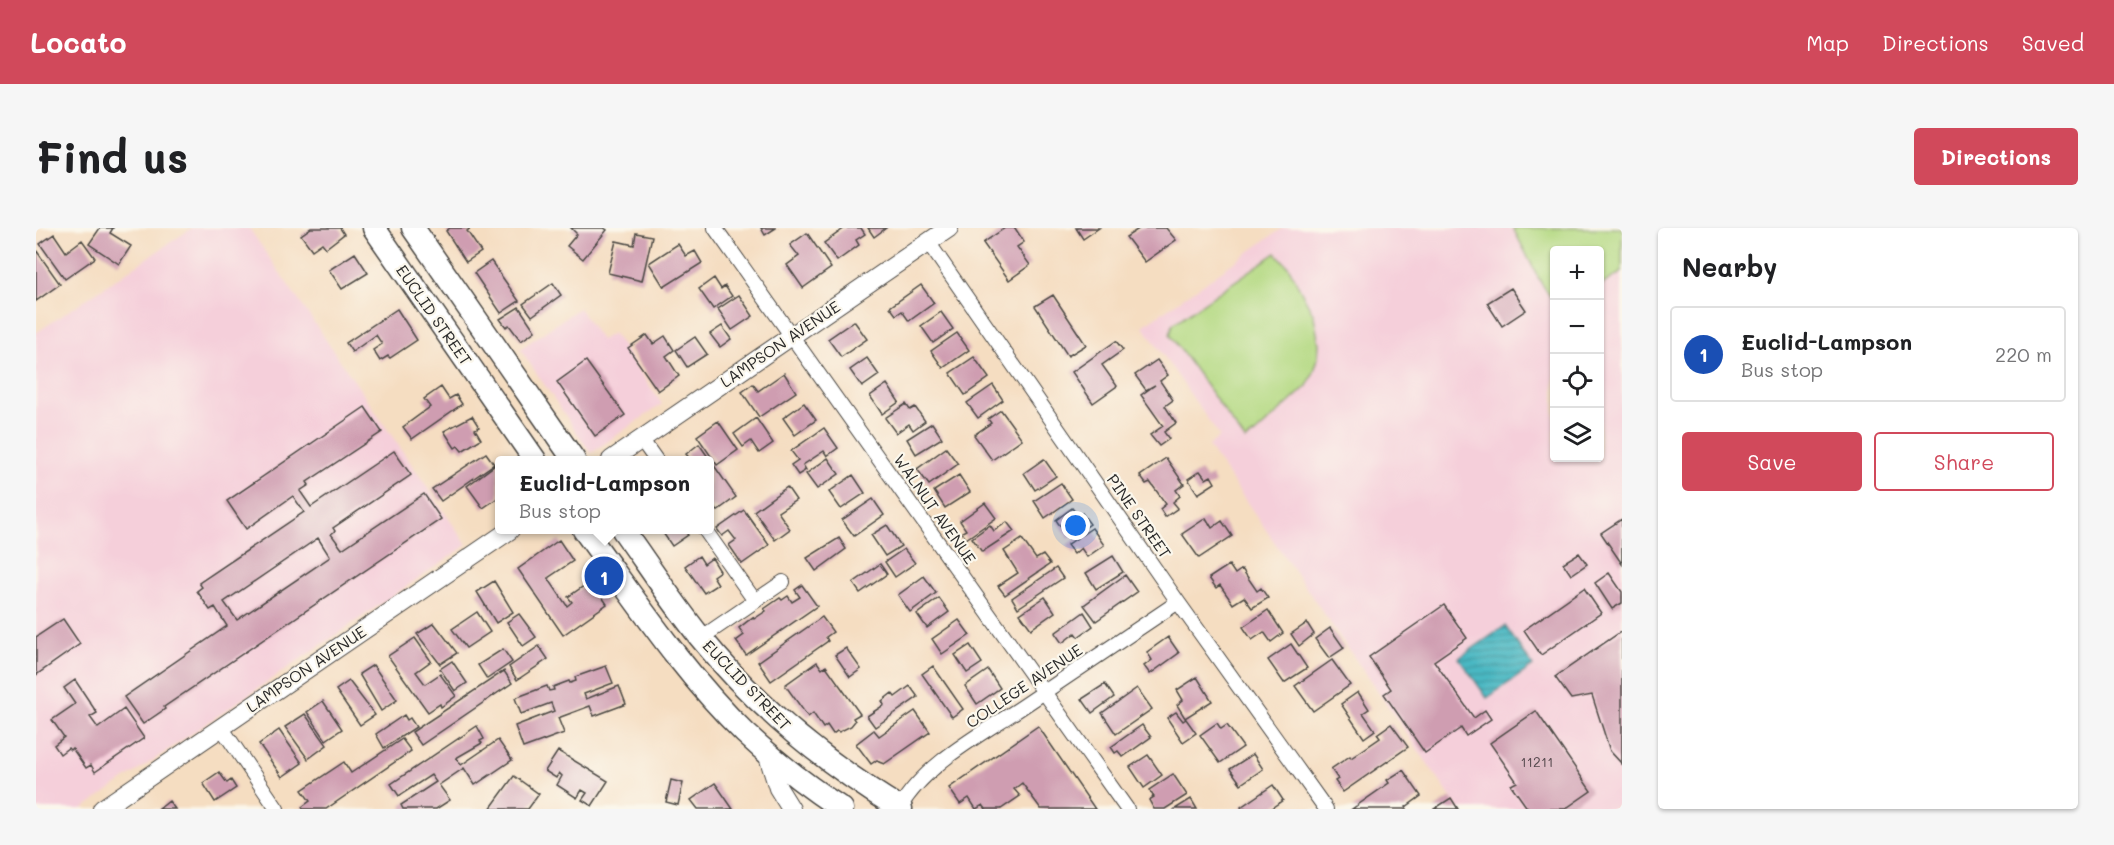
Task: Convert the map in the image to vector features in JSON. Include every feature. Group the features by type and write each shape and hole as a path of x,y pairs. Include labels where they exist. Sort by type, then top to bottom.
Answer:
{"main road":[{"name":"EUCLID STREET","path":"374,228 533,456"},
{"name":"EUCLID STREET","path":"413,228 571,456"},
{"name":"EUCLID STREET","path":"587,534 668,645 722,709 767,753 842,809"},
{"name":"EUCLID STREET","path":"626,534 701,638 746,688 802,740 841,770 900,809"}],"street":[{"name":"WALNUT AVENUE","path":"715,228 1127,809"},
{"name":"LAMPSON AVENUE","path":"616,456 950,228"},
{"name":"PINE STREET","path":"928,242 1178,602 1325,807"},
{"path":"641,439 654,456"},
{"name":"LAMPSON AVENUE","path":"102,809 504,534"},
{"path":"708,534 755,601"},
{"path":"701,638 783,582"},
{"name":"COLLEGE AVENUE","path":"900,809 909,792 922,777 1178,602"},
{"path":"221,727 277,809"},
{"path":"767,753 778,788 790,809"}],"shaded area":[{"path":"192,228 249,228 467,545 82,809 36,809 36,333"},
{"path":"1283,228 1622,228 1622,802 1612,809 1459,809 1208,446 1220,437 1143,326"},
{"path":"579,308 601,340 613,333 662,404 591,453 520,349"}],"green space":[{"path":"1513,228 1622,228 1622,272 1604,283 1604,246 1550,246 1550,296"},
{"path":"1276,253 1288,266 1314,316 1319,344 1318,358 1307,386 1255,434 1245,440 1170,335 1173,324"}],"water":[{"path":"1505,626 1533,666 1487,698 1459,658"}],"building":[{"path":"100,228 113,228 110,233 131,246 119,264 89,244"},
{"path":"311,228 340,228 344,234 326,248 322,243 312,250 301,235"},
{"path":"450,228 471,228 467,231 481,252 466,262 446,231"},
{"path":"571,228 604,228 607,230 583,259 567,246 577,234"},
{"path":"761,228 776,228 765,235"},
{"path":"845,228 861,228 865,234 856,240 859,245 837,261 824,243"},
{"path":"868,228 886,228 874,237"},
{"path":"1005,228 1015,228 1024,242 1017,247 1030,265 1009,280 983,243"},
{"path":"1076,228 1099,228 1083,239"},
{"path":"1140,228 1166,228 1176,240 1145,262 1126,237"},
{"path":"636,233 652,236 642,281 608,273 616,241 634,245"},
{"path":"807,233 831,268 803,288 787,265 799,256 790,245"},
{"path":"54,234 66,252 82,240 95,258 65,279 40,244"},
{"path":"678,244 686,256 695,251 702,263 664,287 649,263"},
{"path":"36,250 60,284 36,301"},
{"path":"355,253 368,273 342,289 329,270"},
{"path":"491,261 519,301 501,313 474,273"},
{"path":"714,278 721,289 725,286 732,296 713,309 699,289"},
{"path":"553,283 561,295 532,316 523,304"},
{"path":"921,285 934,303 909,321 902,311 896,315 890,307"},
{"path":"1511,288 1526,310 1502,326 1487,303"},
{"path":"739,295 753,316 732,330 718,309"},
{"path":"1053,295 1086,345 1068,356 1035,306"},
{"path":"519,307 535,331 521,341 509,325 506,327 500,319"},
{"path":"397,309 417,340 390,358 388,356 380,361 373,350 382,344 376,335 352,352 346,343"},
{"path":"941,312 953,329 933,343 921,326"},
{"path":"854,321 867,339 841,357 828,339"},
{"path":"722,326 731,339 720,347 710,334"},
{"path":"957,333 969,350 943,368 931,351"},
{"path":"647,335 653,344 665,336 674,350 666,356 679,376 658,391 628,348"},
{"path":"695,337 707,354 687,367 676,350"},
{"path":"1116,341 1123,350 1102,365 1117,386 1093,403 1072,372"},
{"path":"974,357 989,378 965,395 950,373"},
{"path":"867,358 879,375 862,387 850,370"},
{"path":"1157,360 1168,375 1160,381 1173,400 1165,406 1176,423 1164,432 1169,439 1159,446 1150,435 1163,426 1141,395 1155,385 1146,390 1135,375"},
{"path":"586,361 625,415 595,436 557,382"},
{"path":"784,373 796,392 759,417 742,392 753,384 758,391"},
{"path":"887,384 899,402 882,414 870,396"},
{"path":"993,385 1003,400 978,418 967,403"},
{"path":"441,387 449,399 456,395 462,404 412,439 403,427 430,407 424,399"},
{"path":"804,403 816,420 795,435 783,418"},
{"path":"906,404 910,410 915,407 925,421 913,430 909,424 896,433 885,418"},
{"path":"365,407 382,432 307,482 309,485 300,491 311,507 394,451 411,475 333,528 335,531 331,534 342,549 424,494 441,519 164,707 165,709 143,724 124,697 227,626 215,607 210,610 197,591 202,587 199,583 304,512 293,496 246,529 227,501","holes":["318,538 330,557 237,620 224,602"]},
{"path":"1001,410 1022,439 992,460 974,435 991,423 988,419"},
{"path":"472,416 479,427 475,429 481,439 462,451 458,446 455,448 444,431"},
{"path":"756,418 773,443 759,453 751,441 743,447 734,434"},
{"path":"718,421 738,450 717,465 714,456 711,456 697,436"},
{"path":"932,423 942,438 916,454 907,439"},
{"path":"824,428 838,448 827,456 824,451 803,465 806,470 798,475 791,465 798,460 791,451"},
{"path":"699,444 707,456 688,456 686,454"},
{"path":"946,448 958,464 929,485 917,469"},
{"path":"486,453 494,464 441,501 432,489"},
{"path":"828,458 839,474 817,489 806,474"},
{"path":"1166,458 1184,484 1176,490 1180,496 1173,502 1178,508 1165,517 1160,509 1166,504 1150,482 1146,484 1140,476"},
{"path":"1044,459 1056,476 1035,490 1024,473"},
{"path":"495,465 495,500 483,508 467,486"},
{"path":"714,465 736,497 717,511 714,506"},
{"path":"1200,471 1206,479 1211,476 1215,483 1198,494 1188,479"},
{"path":"853,475 865,493 841,509 829,492"},
{"path":"959,475 970,492 945,508 934,491"},
{"path":"1061,483 1072,499 1045,518 1034,501"},
{"path":"787,487 796,500 778,512 790,529 775,540 754,511"},
{"path":"873,499 884,515 854,536 842,520"},
{"path":"985,503 996,518 966,539 962,532 966,530 960,521"},
{"path":"1072,508 1078,516 1082,513 1090,524 1069,539 1056,520"},
{"path":"744,510 769,545 742,564 729,545 736,540 729,531 722,536 717,529"},
{"path":"1206,518 1212,528 1222,521 1232,536 1199,558 1182,534"},
{"path":"1622,519 1622,564 1601,533"},
{"path":"1007,522 1014,531 982,552 972,538 990,525 994,531"},
{"path":"887,525 901,546 885,556 871,535"},
{"path":"1092,528 1104,545 1087,557 1081,548 1074,554 1067,545"},
{"path":"664,534 688,535 672,546"},
{"path":"839,538 846,549 816,571 807,558"},
{"path":"1022,539 1036,559 1043,555 1050,564 1005,595 998,586 1018,573 1004,551"},
{"path":"559,540 573,561 548,578 567,606 572,602 568,597 591,581 607,604 563,635 518,569"},
{"path":"904,549 915,563 895,577 885,562"},
{"path":"1579,553 1587,564 1571,575 1563,563"},
{"path":"699,556 704,564 712,558 720,571 713,576 718,584 704,593 685,566"},
{"path":"1113,556 1123,572 1096,589 1086,573"},
{"path":"880,564 887,574 860,593 853,583"},
{"path":"1229,565 1235,574 1242,569 1257,591 1261,588 1268,598 1252,608 1244,597 1233,604 1220,585 1216,588 1209,578"},
{"path":"1056,568 1063,578 1018,608 1012,598"},
{"path":"1609,573 1622,592 1622,603 1612,609 1595,583"},
{"path":"1125,575 1137,592 1096,621 1084,605"},
{"path":"924,576 936,593 910,612 898,595"},
{"path":"494,581 513,612 496,623 477,592"},
{"path":"802,585 817,606 746,655 736,641 744,635 739,628 753,617 754,619 766,611 764,609 780,598 782,600 788,596 792,602 800,597 795,590"},
{"path":"1584,588 1601,613 1541,655 1524,630"},
{"path":"1045,597 1055,612 1031,629 1020,614"},
{"path":"939,598 949,612 927,628 917,614"},
{"path":"1444,605 1467,638 1434,661 1474,718 1485,710 1491,719 1466,736 1461,728 1425,753 1384,694 1391,689 1369,657"},
{"path":"1268,610 1283,633 1271,642 1264,632 1252,640 1243,627"},
{"path":"477,612 490,632 466,648 452,629"},
{"path":"1084,612 1093,626 1078,637 1075,633 1062,643 1055,633"},
{"path":"519,614 536,637 523,646 507,622"},
{"path":"822,617 833,632 826,637 828,641 771,681 758,662"},
{"path":"63,619 80,644 36,675 36,637"},
{"path":"959,620 970,635 942,654 932,639"},
{"path":"434,623 457,653 440,664 417,634"},
{"path":"1307,623 1314,634 1299,646 1291,634"},
{"path":"1330,628 1344,648 1329,658 1315,639"},
{"path":"1622,631 1622,764 1610,751 1592,695 1571,699 1555,677"},
{"path":"1168,637 1179,653 1150,674 1144,666 1152,660 1147,652"},
{"path":"415,638 431,661 416,672 425,684 440,674 456,696 441,707 440,704 428,712 388,656"},
{"path":"1291,644 1307,668 1284,683 1268,660"},
{"path":"970,645 982,663 967,673 955,655"},
{"path":"539,646 548,659 517,680 509,667"},
{"path":"846,648 861,669 850,677 835,655"},
{"path":"503,649 512,662 487,679 478,665"},
{"path":"1332,660 1350,685 1313,711 1295,686"},
{"path":"452,661 467,683 455,691 440,669"},
{"path":"817,662 822,669 826,666 860,714 853,718 855,721 851,726 833,734 827,725 823,728 813,713 808,717 785,685"},
{"path":"373,665 397,700 381,711 359,674"},
{"path":"606,666 613,683 584,694 586,699 619,686 626,704 594,716 590,706 558,718 564,733 523,748 515,726 554,711 551,703 521,714 515,698 547,686 549,691 554,690 553,687 576,681 575,677"},
{"path":"933,666 963,709 952,717 922,674"},
{"path":"988,670 1000,688 977,704 965,686"},
{"path":"504,671 512,683 421,745 412,732"},
{"path":"1197,677 1212,701 1185,718 1177,705 1183,700 1177,690"},
{"path":"75,680 97,713 90,717 98,728 124,709 144,738 95,772 91,765 86,768 72,748 60,754 54,745 64,737 52,720 75,704 64,688"},
{"path":"349,681 375,715 360,725 336,690"},
{"path":"1105,684 1114,697 1092,713 1082,699"},
{"path":"910,686 918,697 875,727 867,716 884,705 882,701 892,693 895,697"},
{"path":"1137,688 1152,709 1116,734 1102,713"},
{"path":"1358,692 1369,709 1363,713 1375,730 1364,738 1341,704"},
{"path":"323,701 342,729 326,740 307,712"},
{"path":"915,711 930,732 884,764 877,760 871,764 856,744 874,730 879,736"},
{"path":"1536,711 1591,791 1565,809 1528,809 1511,785 1517,782 1490,743"},
{"path":"1176,712 1183,721 1186,719 1196,733 1183,742 1167,718"},
{"path":"305,714 327,745 308,759 285,727"},
{"path":"404,715 407,720 410,718 416,727 384,748 376,734"},
{"path":"1217,723 1221,729 1227,725 1243,747 1220,763 1200,735"},
{"path":"1391,724 1408,747 1343,792 1335,781 1338,779 1331,769 1380,738 1377,734"},
{"path":"1142,725 1151,737 1123,757 1118,751 1115,753 1111,747"},
{"path":"477,726 484,739 480,741 482,743 456,758 461,765 498,740 512,760 475,785 464,768 439,785 450,800 436,809 403,809 401,805 436,782 431,775 399,796 391,784"},
{"path":"1038,726 1095,809 1041,809 1022,783 1014,789 1020,796 1001,809 986,809 983,805 976,809 969,798 960,804 949,788"},
{"path":"279,730 302,763 282,777 259,744"},
{"path":"402,739 411,751 326,809 303,809 302,807 310,801 302,790 344,762 351,773"},
{"path":"558,751 608,781 592,806 582,800 587,793 582,790 577,798 557,785 562,776 559,773 556,778 545,771"},
{"path":"1253,754 1263,769 1241,784 1230,769"},
{"path":"1148,755 1162,775 1144,788 1130,767"},
{"path":"1403,770 1421,796 1406,807 1407,809 1352,809 1389,783 1387,780"},
{"path":"219,772 227,783 231,780 236,788 215,802 203,783"},
{"path":"1173,774 1187,795 1165,809 1154,809 1149,800 1154,797 1149,790"},
{"path":"514,776 539,794 528,809 490,809"},
{"path":"671,780 683,783 678,805 666,802"},
{"path":"715,783 733,809 698,809 691,800"},
{"path":"1273,785 1283,800 1270,809 1242,809 1241,807"},
{"path":"1451,798 1458,809 1434,809"},
{"path":"1191,799 1197,809 1175,809"},
{"path":"169,801 175,809 159,809"}],"place":[{"name":"Euclid-Lampson","path":"604,576"}]}
